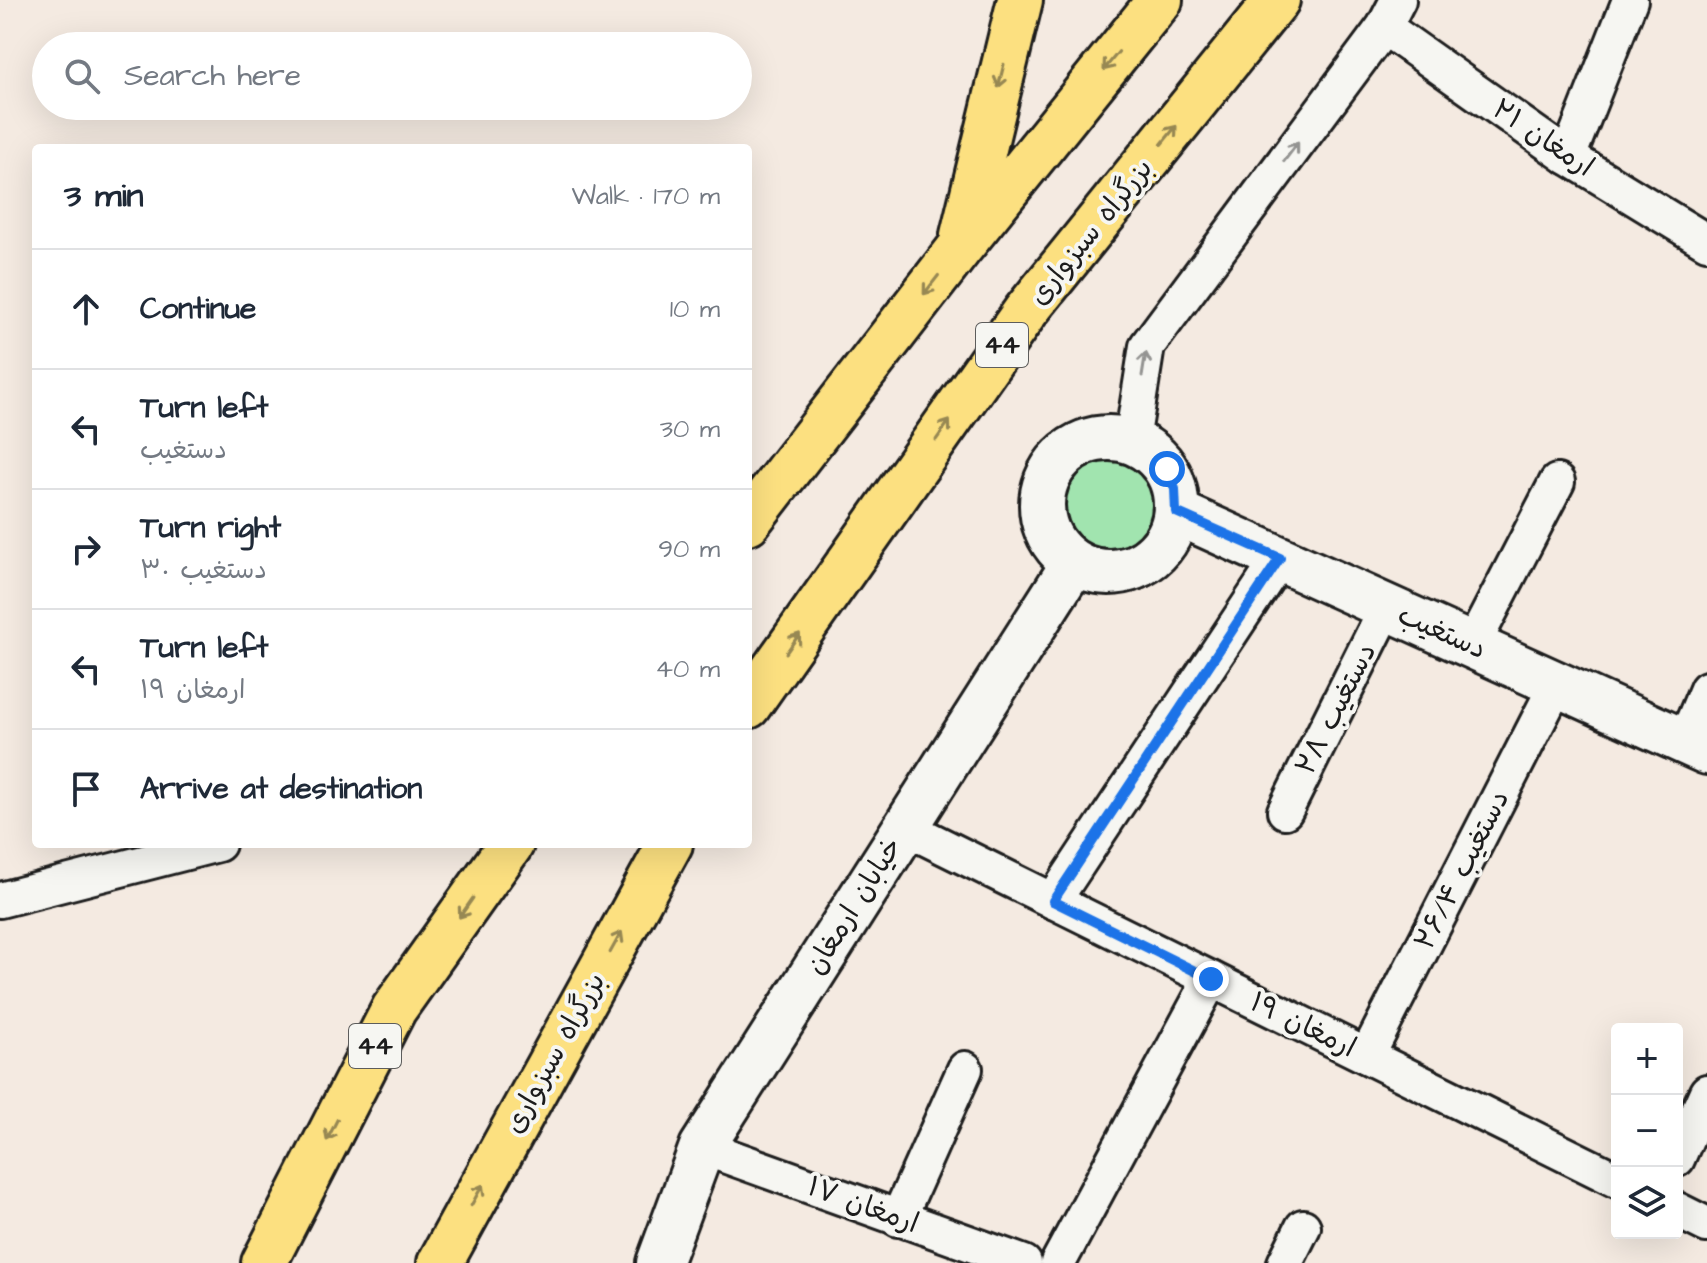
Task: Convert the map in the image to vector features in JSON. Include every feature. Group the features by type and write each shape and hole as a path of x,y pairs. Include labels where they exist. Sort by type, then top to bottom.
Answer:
{"highway":[{"path":"959,249 1020,0"},
{"path":"752,517 959,249 1160,0"},
{"name":"بزرگراه سبزواری","path":"752,700 1026,311 1277,0"},
{"name":"44","path":"264,1263 394,1009 508,848"},
{"name":"بزرگراه سبزواری","path":"440,1263 668,848"}],"street":[{"path":"1568,157 1630,0"},
{"path":"1132,441 1147,346 1391,13"},
{"name":"ارمغان ۲۱","path":"1391,13 1568,157 1707,242"},
{"path":"1111,437 1132,441 1152,452 1167,469 1175,489 1176,512 1170,534 1157,552 1139,565 1117,572 1095,571 1074,563 1058,549 1046,530 1042,508 1044,486 1054,466 1069,450 1089,440 1111,437"},
{"path":"1472,646 1557,482"},
{"name":"دستغیب","path":"1176,512 1696,746"},
{"path":"1053,901 1280,558"},
{"name":"خیابان ارمغان","path":"659,1263 702,1147 1074,563"},
{"name":"دستغیب ۲۸","path":"1285,811 1387,607"},
{"name":"دستغیب ۲۶/۴","path":"1367,1056 1557,684"},
{"path":"1696,746 1707,689"},
{"name":"ارمغان ۱۹","path":"904,827 1611,1177"},
{"path":"0,900 202,848"},
{"path":"1058,1263 1211,979"},
{"path":"898,1219 965,1069"},
{"path":"1683,1146 1707,1092"},
{"name":"ارمغان ۱۷","path":"702,1147 1024,1263"},
{"path":"1683,1213 1707,1225"},
{"path":"1285,1263 1303,1227"}],"green space":[{"path":"1108,455 1127,459 1142,470 1153,485 1157,504 1153,523 1142,538 1127,549 1108,553 1089,549 1074,538 1063,523 1059,504 1063,485 1074,470 1089,459"}],"route":[{"path":"1167,469 1175,489 1176,512 1280,558 1053,901 1211,979"}]}
